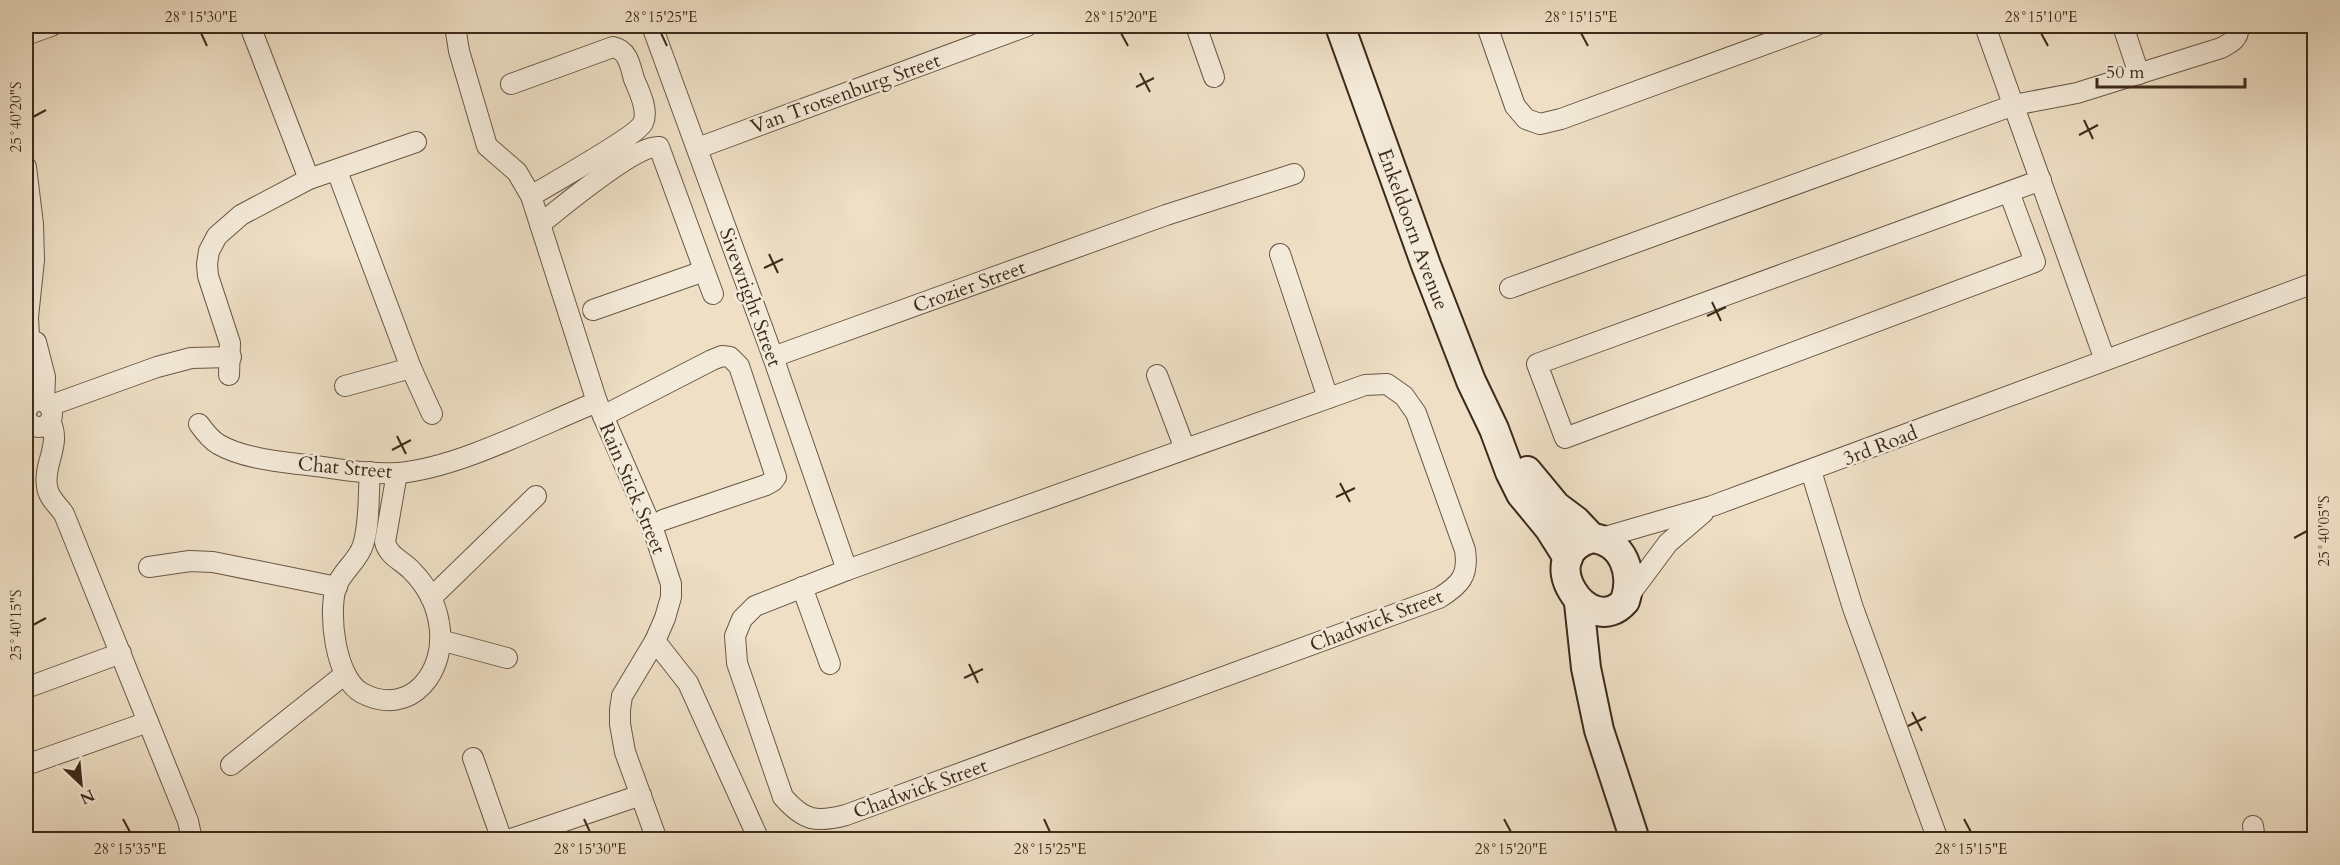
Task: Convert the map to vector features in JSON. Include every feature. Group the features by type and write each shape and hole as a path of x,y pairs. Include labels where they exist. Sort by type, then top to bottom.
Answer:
{"street":[{"path":"26,35 51,26"},
{"path":"250,26 309,179"},
{"name":"Rain Stick Street","path":"455,26 459,51 488,146 517,172 531,196 600,409 655,535 670,584 671,597 656,642 622,696 620,710 625,752 657,840"},
{"name":"Sivewright Street","path":"652,26 698,147 847,570"},
{"name":"Van Trotsenburg Street","path":"698,147 1027,26"},
{"path":"1196,26 1214,77"},
{"name":"Enkeldoorn Avenue","path":"1340,26 1426,265 1510,472 1521,494 1549,528 1568,558 1566,570 1569,586 1580,603 1587,668 1599,730 1635,840"},
{"path":"1487,26 1515,106 1526,119 1540,124 1562,119 1815,26"},
{"path":"1985,26 2104,360"},
{"path":"2123,26 2139,74"},
{"path":"1510,288 2014,105 2077,93 2221,48 2234,41 2239,31 2238,26"},
{"path":"511,84 613,47 620,48 626,55 643,103 645,116 642,125 608,150 531,196"},
{"path":"37,413 191,358 230,366 230,343 208,276 209,251 217,236 227,225 309,179 417,142"},
{"path":"540,224 632,155 651,146 659,147 713,294"},
{"path":"26,167 34,260 28,317 45,377 37,413"},
{"path":"337,171 411,368 432,414"},
{"name":"Crozier Street","path":"773,357 1166,215 1294,174"},
{"path":"2009,192 2035,262 1565,438 1537,364 2040,180"},
{"path":"1280,254 1328,398"},
{"path":"593,310 704,271"},
{"name":"3rd Road","path":"1595,539 1712,506 1811,471 2314,283"},
{"name":"Chat Street","path":"199,424 217,443 235,451 287,462 397,473 435,466 476,453 600,409 722,356 730,357 739,366 776,477 773,482 766,485 663,520"},
{"path":"345,386 411,368"},
{"path":"1157,375 1185,449"},
{"name":"Chadwick Street","path":"1387,384 1404,396 1416,413 1465,550 1467,563 1463,579 1439,598 846,815 828,820 811,818 795,811 783,797 738,663 735,636 742,619 755,606 847,570 1185,449 1365,385 1387,384"},
{"path":"37,413 52,426 55,444 47,478 49,494 64,514 188,821 192,840"},
{"name":"Enkeldoorn Avenue","path":"1494,429 1545,494 1595,539 1613,546 1627,568 1630,580 1587,668"},
{"path":"1811,471 1853,608 1938,840"},
{"path":"370,472 363,546 337,587 334,631 339,660 351,684 369,696 384,701 410,696 422,686 436,667 440,640 440,624 431,598 412,570 386,548 385,542 397,473"},
{"path":"431,598 536,496"},
{"path":"368,501 392,503"},
{"path":"1580,603 1595,610 1619,605 1668,543 1712,506"},
{"path":"1568,558 1571,550 1578,544 1595,539"},
{"path":"149,567 190,561 213,562 337,587"},
{"path":"802,587 830,664"},
{"path":"440,640 507,658"},
{"path":"656,642 688,683 759,840"},
{"path":"26,688 120,653"},
{"path":"231,765 345,674"},
{"path":"26,765 148,722"},
{"path":"473,758 502,840"},
{"path":"508,840 641,795"}]}
